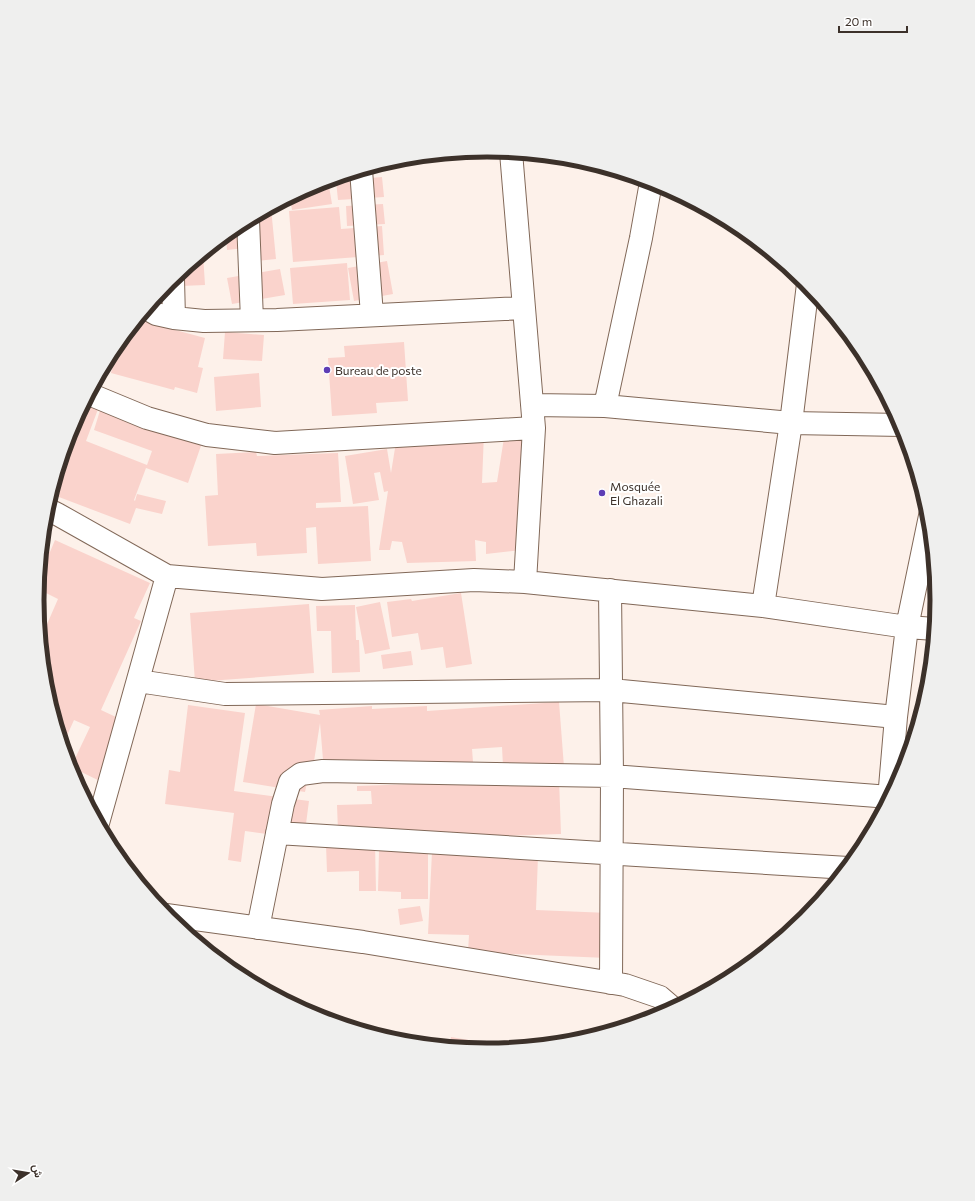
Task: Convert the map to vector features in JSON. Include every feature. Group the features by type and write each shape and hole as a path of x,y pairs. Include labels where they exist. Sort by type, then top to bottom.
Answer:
{"street":[{"path":"511,158 534,428 525,582"},
{"path":"361,176 372,315"},
{"path":"604,406 650,188"},
{"path":"248,227 252,320"},
{"path":"173,288 174,318"},
{"path":"763,606 790,423 807,293"},
{"path":"151,312 174,318 204,321 523,308"},
{"path":"94,396 147,418 207,435 275,443 534,428"},
{"path":"532,405 604,406 790,423 894,424"},
{"path":"53,512 167,576 322,589 474,580 525,582 763,606 907,627 930,629"},
{"path":"901,757 896,717 907,627 926,536"},
{"path":"100,816 167,576"},
{"path":"610,590 612,776 610,983"},
{"path":"138,681 225,694 611,690 896,717"},
{"path":"258,928 283,804 290,782 301,774 323,771 612,776 885,798"},
{"path":"277,833 841,868"},
{"path":"178,918 363,942 624,985 660,997 669,1005"}],"building":[{"path":"382,177 384,197 338,200 336,184 348,180"},
{"path":"329,187 332,204 292,210 291,203"},
{"path":"383,204 385,224 347,226 346,206"},
{"path":"339,207 341,229 382,226 384,255 293,262 289,211"},
{"path":"272,213 276,259 247,262 245,248 227,250 227,243"},
{"path":"203,260 205,285 181,286 177,285"},
{"path":"387,261 393,294 354,301 348,268"},
{"path":"347,263 350,300 293,304 290,268"},
{"path":"280,269 285,295 232,304 227,278"},
{"path":"143,321 205,338 198,367 203,368 197,393 175,387 174,390 111,373 114,362"},
{"path":"225,332 264,335 262,361 223,359"},
{"path":"404,342 408,401 376,403 377,413 332,416 328,358 345,357 344,346"},
{"path":"259,373 261,407 216,411 214,377"},
{"path":"96,393 103,396 86,441 147,465 152,451 94,430 102,404 203,440 188,483 146,468 134,500 135,501 137,494 166,501 162,514 136,508 130,524 57,496 78,431"},
{"path":"484,433 482,483 497,482 504,438 528,437 522,550 486,554 486,542 475,540 476,561 407,563 402,542 392,541 390,550 379,550 388,491 384,492 380,472 374,473 379,500 353,504 345,456 387,449 391,473 396,442"},
{"path":"256,452 257,456 338,453 341,502 316,503 316,508 368,506 371,561 318,564 316,527 306,528 307,553 257,556 256,543 208,546 205,496 218,495 216,454"},
{"path":"55,540 150,583 134,618 141,621 101,710 133,725 106,784 78,771 74,760 90,727 74,720 66,737 59,715 48,658 45,630 58,599 44,592 47,551 50,552"},
{"path":"461,593 472,664 446,668 443,647 421,650 418,633 392,637 387,602 411,599 412,601"},
{"path":"380,602 390,649 365,654 356,607"},
{"path":"309,604 314,673 195,682 190,613"},
{"path":"355,605 356,640 359,640 360,672 332,673 331,631 317,631 316,606"},
{"path":"411,651 413,665 383,669 381,655"},
{"path":"559,702 564,767 541,768 540,763 503,766 502,747 472,749 473,762 324,772 320,723 312,774 309,773 305,792 243,782 256,704 320,715 319,710 372,706 372,709 427,706 427,711"},
{"path":"188,705 245,713 234,791 309,801 304,839 245,831 241,862 228,860 234,813 165,804 169,770 180,772"},
{"path":"559,779 561,834 469,837 338,831 337,805 372,804 371,791 357,791 357,786"},
{"path":"375,844 376,891 359,891 359,871 327,872 326,845"},
{"path":"428,850 428,899 401,899 401,892 378,891 379,851"},
{"path":"432,852 538,856 536,910 609,913 607,958 468,952 469,935 428,934"},
{"path":"420,906 423,921 400,925 398,909"},
{"path":"451,1037 491,1044 458,1043 450,1042"}],"place":[{"name":"Bureau de poste","path":"327,370"},
{"name":"Mosquée El Ghazali","path":"602,493"}]}
